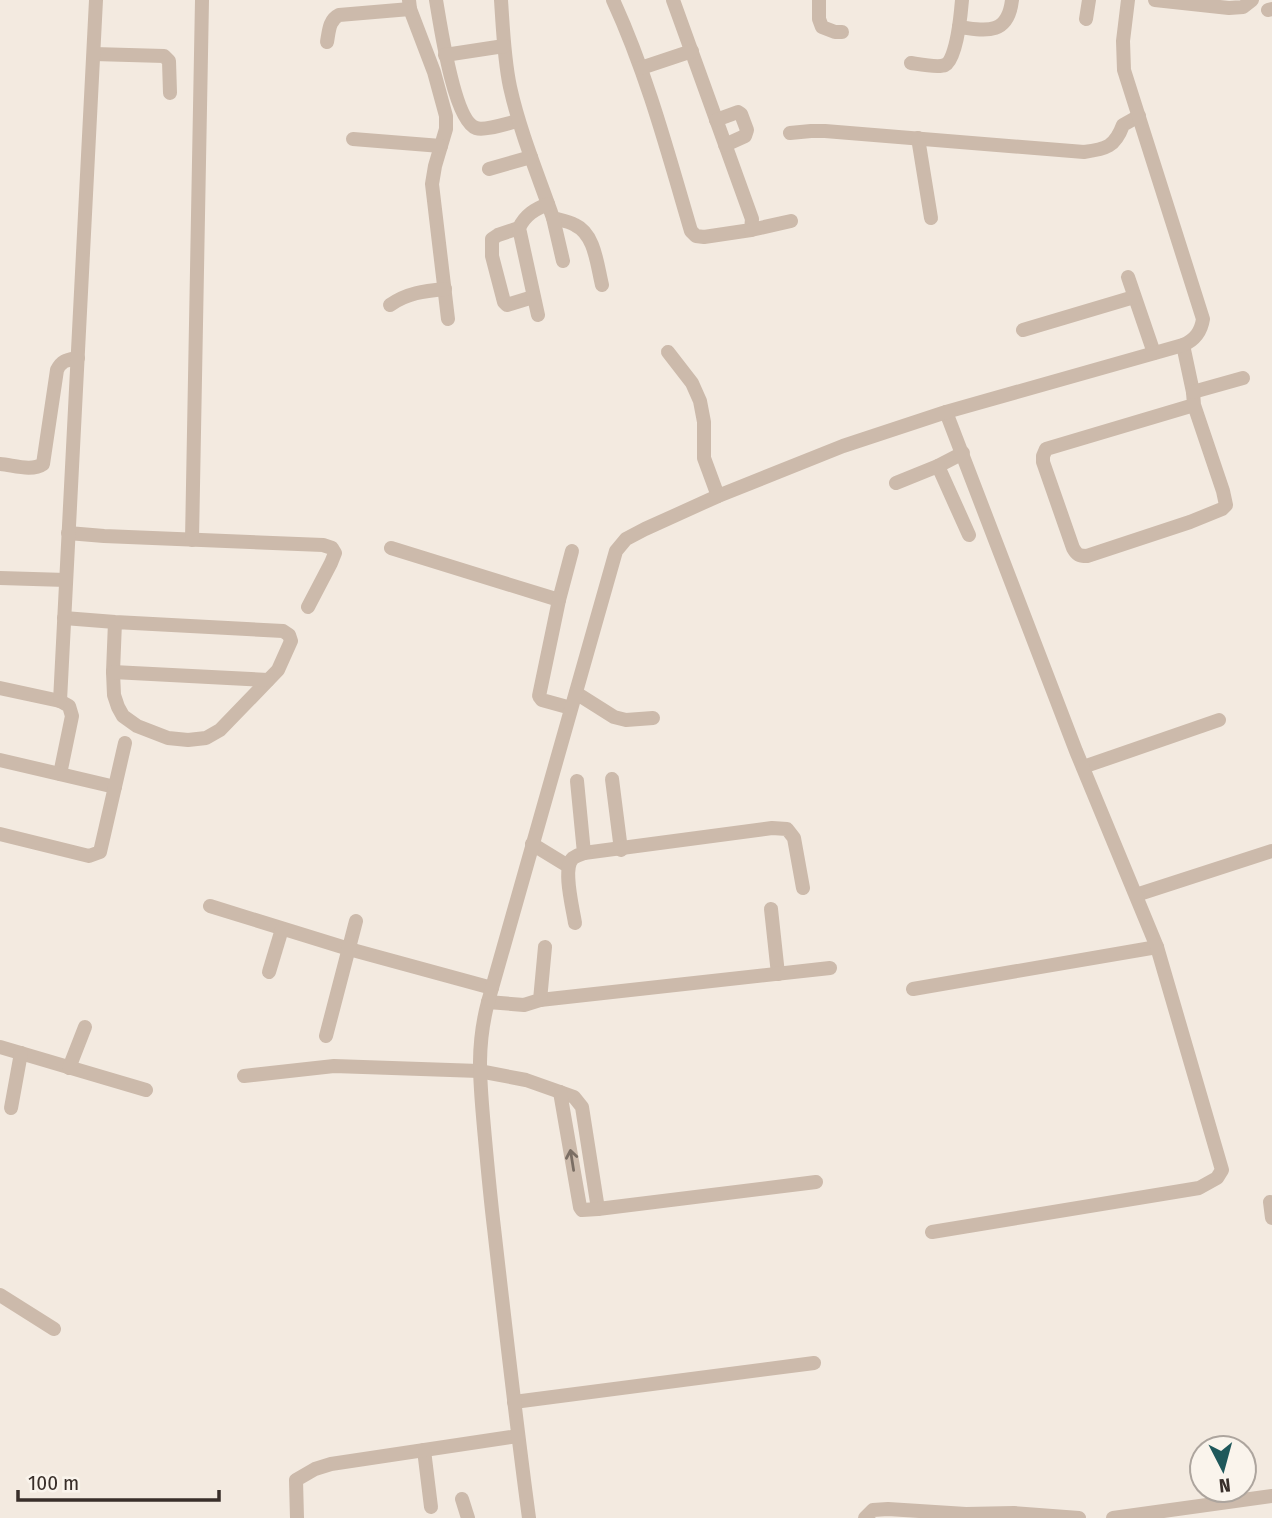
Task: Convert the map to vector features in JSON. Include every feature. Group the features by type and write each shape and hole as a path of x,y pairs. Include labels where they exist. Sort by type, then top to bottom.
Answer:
{"street":[{"path":"60,701 96,0"},
{"path":"192,540 202,0"},
{"path":"436,0 445,55 461,111 468,124 480,130 518,121"},
{"path":"501,0 504,46 518,121 550,211 562,261"},
{"path":"613,0 641,68 691,231 696,236 705,237 791,221"},
{"path":"673,0 752,219 751,230"},
{"path":"819,0 822,27 842,32"},
{"path":"911,63 945,65 949,62 959,27 962,0"},
{"path":"959,27 980,30 999,27 1007,20 1012,0"},
{"path":"1086,19 1088,0"},
{"path":"529,1518 489,1180 479,1071 482,1026 616,551 626,539 718,496 843,446 946,412 1183,345 1198,335 1203,319 1124,70 1123,41 1128,0"},
{"path":"1155,0 1229,8 1243,7 1252,0"},
{"path":"327,42 333,18 339,15 409,4 434,72 446,116 446,128 432,184 449,319"},
{"path":"445,55 504,46"},
{"path":"641,68 692,51"},
{"path":"93,54 164,56 169,61 170,93"},
{"path":"716,120 738,112 747,130 745,136 725,145"},
{"path":"790,133 811,131 1084,152 1110,146 1123,125 1139,116"},
{"path":"918,138 931,218"},
{"path":"352,139 440,146"},
{"path":"488,169 531,156"},
{"path":"538,315 519,228 534,209 550,211 577,225 591,243 602,285"},
{"path":"519,228 492,239 492,256 504,302 508,305 533,297"},
{"path":"1128,277 1154,353"},
{"path":"390,305 414,293 444,289"},
{"path":"1023,330 1134,297"},
{"path":"1183,345 1193,398 1226,505 1190,522 1087,556 1076,554 1043,462 1046,450 1193,398 1243,378"},
{"path":"668,352 692,383 700,401 704,422 704,458 718,496"},
{"path":"0,464 38,468 43,464 57,370 65,360 78,358"},
{"path":"932,1232 1199,1188 1217,1178 1222,1170 1157,947 1083,767 946,412"},
{"path":"896,484 963,453"},
{"path":"938,466 969,535"},
{"path":"68,533 323,545 332,548 335,553 331,563 308,607"},
{"path":"391,548 559,600"},
{"path":"571,708 542,700 539,696 572,551"},
{"path":"0,578 66,580"},
{"path":"64,618 283,632 289,635 291,641 278,670 219,730 206,738 168,738 137,726 123,716 117,707 113,672 115,622"},
{"path":"113,672 268,680"},
{"path":"0,688 60,701 72,710 60,774"},
{"path":"576,693 614,717 626,720 653,718"},
{"path":"1083,767 1219,720"},
{"path":"0,834 89,856 96,855 100,852 125,743"},
{"path":"0,760 115,787"},
{"path":"612,779 621,850"},
{"path":"576,781 584,853"},
{"path":"575,923 568,866 573,858 584,853 772,828 787,829 793,838 803,888"},
{"path":"532,844 568,866"},
{"path":"1136,895 1272,851"},
{"path":"210,906 524,1005 540,1000 830,968"},
{"path":"771,909 778,974"},
{"path":"326,1036 356,921"},
{"path":"269,972 282,929"},
{"path":"540,1000 545,947"},
{"path":"913,989 1157,947"},
{"path":"69,1068 85,1027"},
{"path":"0,1047 146,1090"},
{"path":"11,1108 21,1053"},
{"path":"244,1076 334,1066 479,1071 526,1080 574,1097 582,1107 598,1209 817,1182"},
{"path":"1270,1202 1272,1218"},
{"path":"0,1296 54,1329"},
{"path":"514,1402 814,1363"},
{"path":"297,1518 296,1480 315,1469 331,1464 518,1436"},
{"path":"424,1450 431,1507"},
{"path":"1113,1518 1272,1496"},
{"path":"462,1499 468,1518"},
{"path":"865,1518 873,1510 888,1509 1079,1518"}]}
